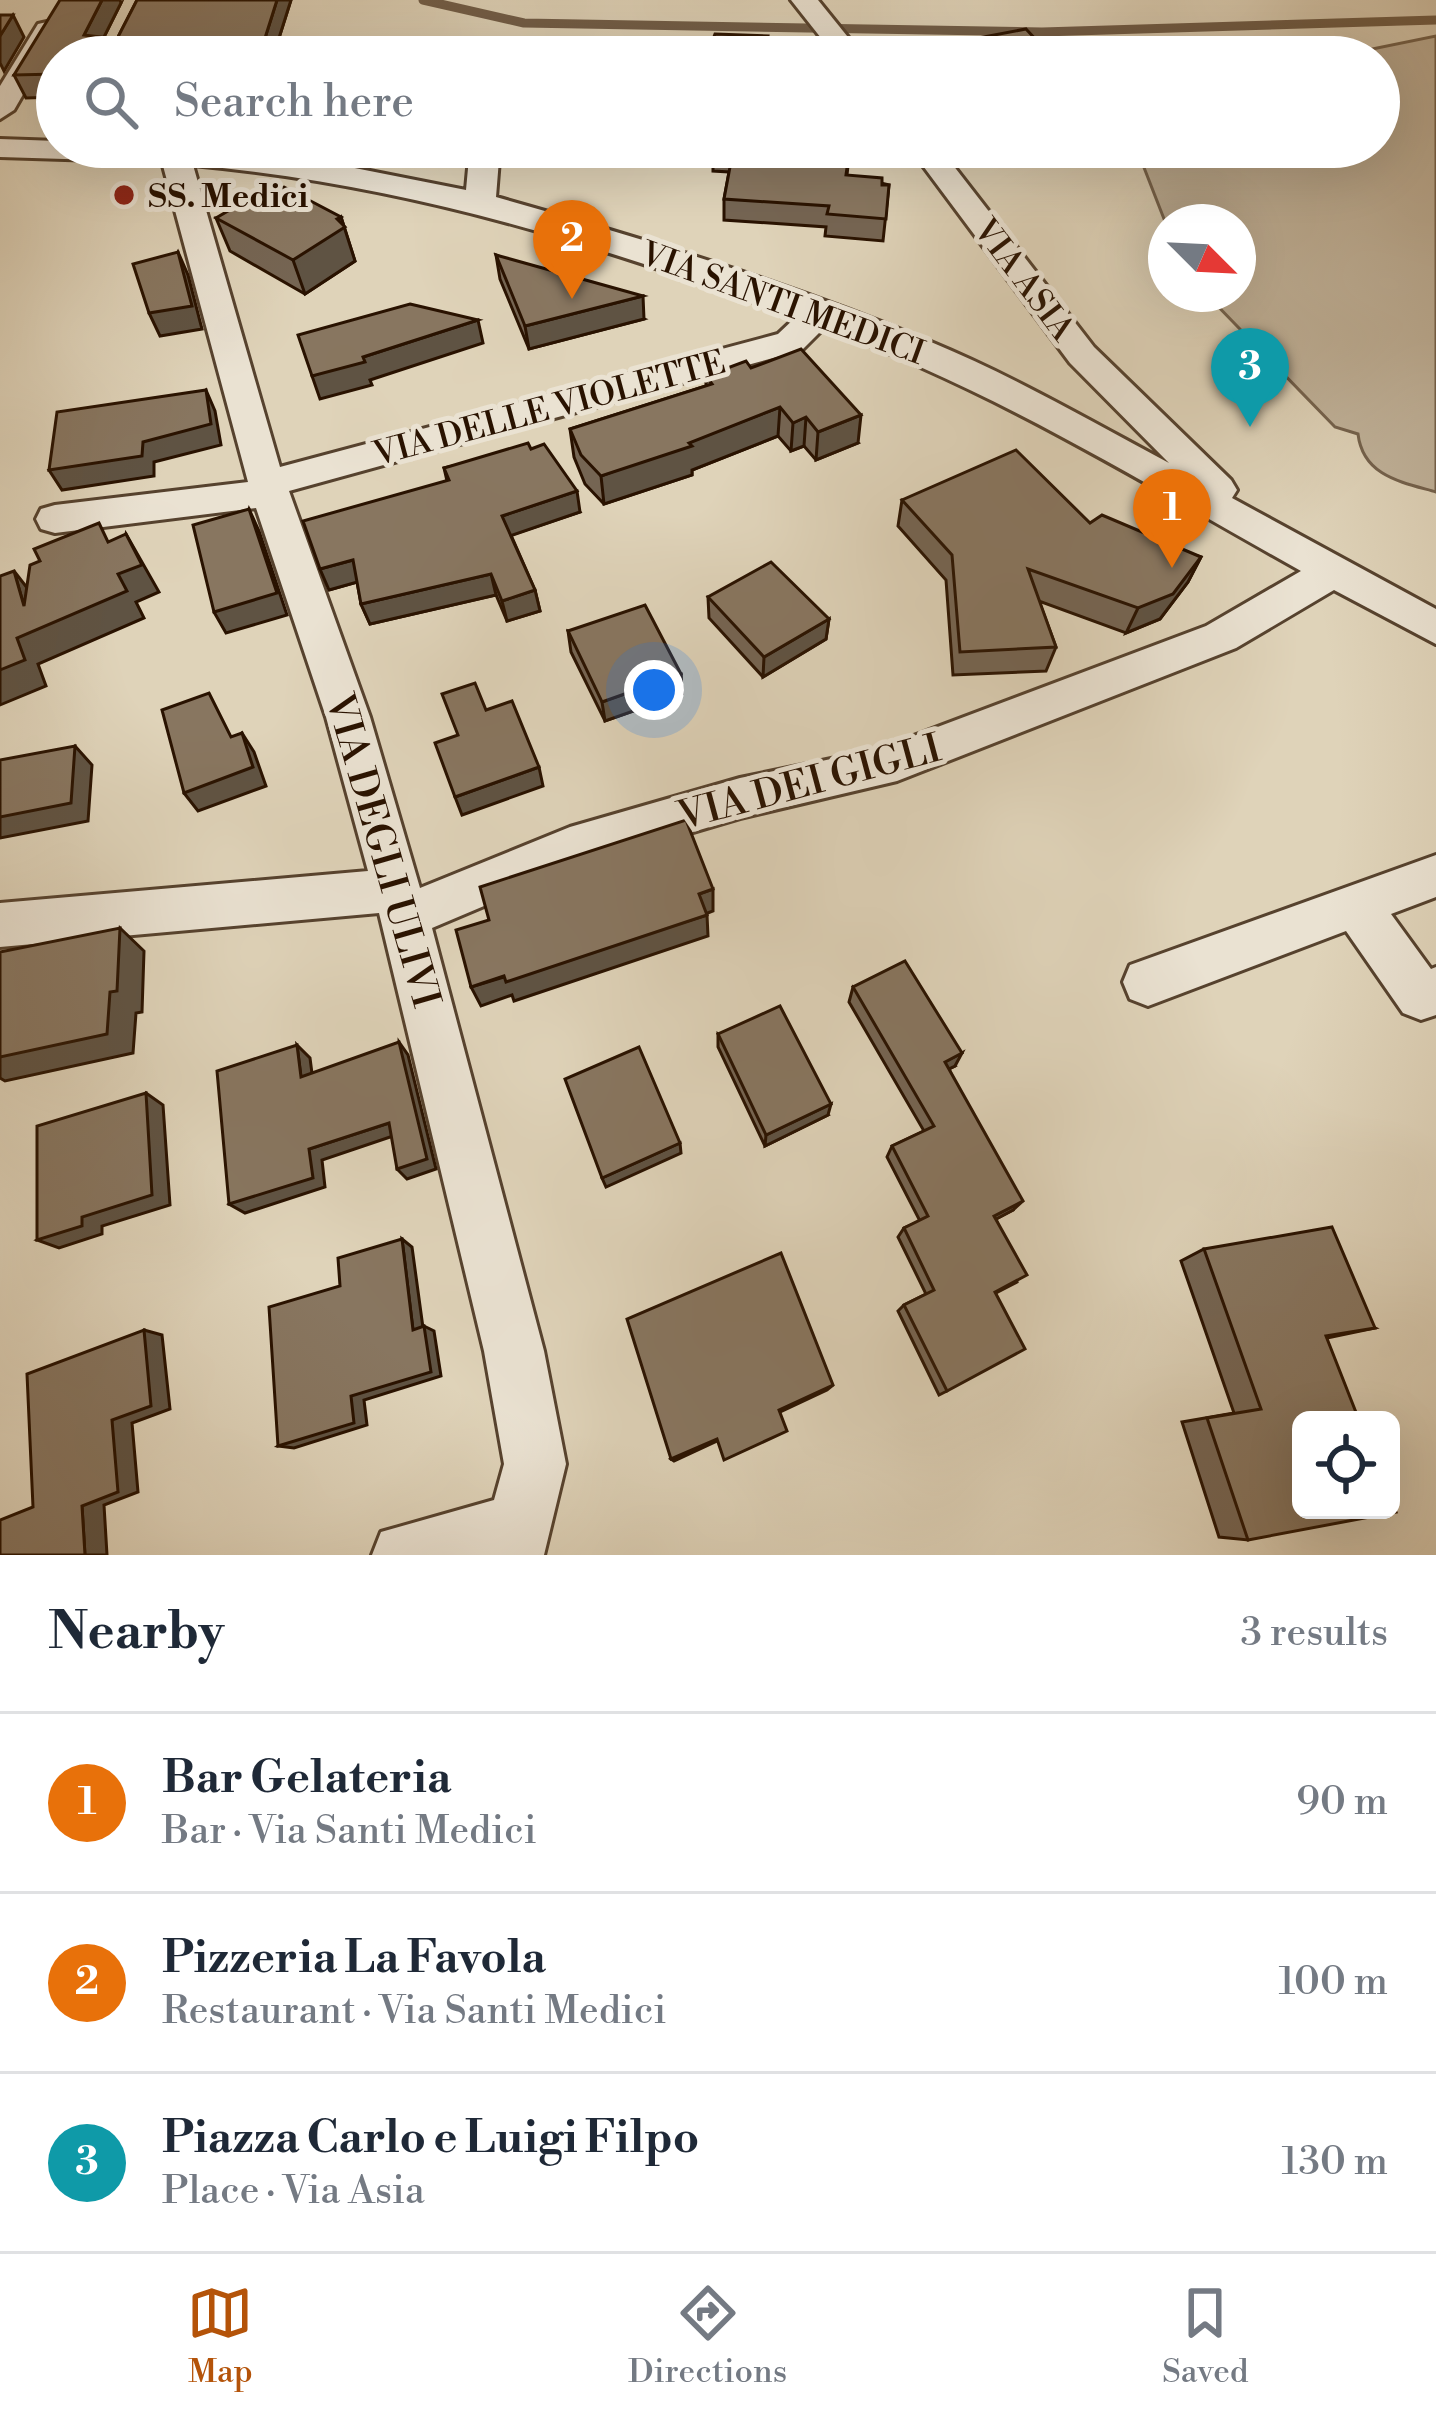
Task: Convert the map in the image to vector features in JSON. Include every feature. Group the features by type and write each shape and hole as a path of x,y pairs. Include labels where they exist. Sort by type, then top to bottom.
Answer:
{"street":[{"path":"43,36 63,1"},
{"path":"805,1 833,36"},
{"path":"0,110 36,48"},
{"name":"VIA SANTI MEDICI","path":"0,148 36,148"},
{"name":"VIA DEGLI ULIVI","path":"179,168 268,489 348,718 401,903 514,1351 535,1465 515,1540"},
{"name":"VIA SANTI MEDICI","path":"338,168 604,237 820,312 1019,397 1337,569 1436,628"},
{"path":"480,202 483,168"},
{"name":"VIA ASIA","path":"940,168 1082,355 1250,522"},
{"name":"VIA DELLE VIOLETTE","path":"55,519 268,489 790,341 820,312"},
{"name":"VIA ASIA","path":"1019,397 1055,394 1076,385 1082,355"},
{"name":"VIA ASIA","path":"1082,355 1102,406 1102,443"},
{"path":"1102,443 1127,440 1139,431 1143,414"},
{"name":"VIA DEI GIGLI","path":"0,925 401,903 740,798 881,768 1221,637 1337,569"},
{"path":"1148,982 1436,876"},
{"path":"1355,905 1421,996 1436,991"},
{"path":"404,1555 515,1540"}],"shaded area":[{"path":"1436,36 1436,492 1376,468 1361,448 1358,434 1335,427 1223,312 1256,312 1256,204 1158,204 1144,168 1400,168 1400,43"}],"building":[{"path":"60,0 102,0 84,35 92,36 38,36"},
{"path":"137,0 277,0 266,36 119,36"},
{"path":"0,15 13,15 0,36"},
{"path":"1026,29 1032,36 989,36"},
{"path":"36,39 36,74 14,75"},
{"path":"730,168 847,168 846,175 882,178 882,185 889,185 886,219 827,214 829,206 724,199"},
{"path":"284,187 341,217 337,219 345,227 293,260 216,218 252,197"},
{"path":"178,252 192,306 149,313 133,264"},
{"path":"496,255 643,296 525,326"},
{"path":"410,304 478,320 363,357 365,362 312,376 298,335"},
{"path":"801,349 861,415 818,432 806,417 793,423 780,407 689,443 692,446 601,476 581,455 570,429 712,384 706,376 746,361 751,368"},
{"path":"206,390 211,424 143,442 142,456 49,470 57,412"},
{"path":"528,443 531,449 544,444 577,491 502,516 535,590 502,601 491,574 361,604 353,560 320,569 303,521 449,480 444,468"},
{"path":"1016,450 1090,523 1102,515 1201,557 1173,594 1138,608 1028,569 1056,647 960,652 952,555 902,500"},
{"path":"249,509 277,593 214,612 193,525"},
{"path":"99,523 108,542 126,534 142,565 118,574 127,591 17,638 25,660 0,670 0,576 14,571 24,606 30,565 40,561 34,549"},
{"path":"771,562 829,619 764,657 708,597"},
{"path":"645,605 681,674 602,702 568,631"},
{"path":"475,683 486,710 512,701 539,767 455,797 435,743 458,735 442,694"},
{"path":"209,693 231,737 242,733 253,767 184,793 162,710"},
{"path":"75,746 71,803 0,817 0,760"},
{"path":"686,820 713,889 699,894 707,915 506,982 504,976 471,987 456,930 489,920 480,887"},
{"path":"120,928 117,991 110,992 107,1034 0,1057 0,952"},
{"path":"905,961 962,1053 945,1062 1023,1201 994,1216 1027,1275 995,1292 1025,1349 947,1391 904,1305 934,1290 904,1228 928,1216 892,1146 934,1126 853,987"},
{"path":"780,1006 831,1104 766,1135 718,1034"},
{"path":"399,1042 427,1159 397,1169 389,1123 309,1149 313,1178 229,1204 217,1071 297,1045 301,1077"},
{"path":"639,1047 680,1143 602,1178 565,1079"},
{"path":"146,1093 152,1195 82,1217 82,1226 37,1240 37,1126"},
{"path":"1332,1227 1375,1328 1326,1336 1355,1411 1292,1411 1292,1519 1359,1519 1248,1540 1207,1418 1261,1409 1204,1249"},
{"path":"402,1239 413,1330 424,1326 431,1372 351,1396 354,1423 278,1446 269,1307 340,1286 338,1258"},
{"path":"781,1253 833,1385 779,1410 787,1431 724,1460 717,1439 671,1459 627,1319"},
{"path":"144,1330 151,1406 112,1420 118,1492 82,1506 85,1555 0,1555 0,1520 33,1507 27,1374"}],"waterway":[{"path":"423,0 524,23 1042,32 1436,20"}],"place":[{"name":"SS. Medici","path":"124,195"},
{"name":"Pizzeria La Favola","path":"572,299"},
{"name":"Piazza Carlo e Luigi Filpo","path":"1250,427"},
{"name":"Bar Gelateria","path":"1172,568"}]}
